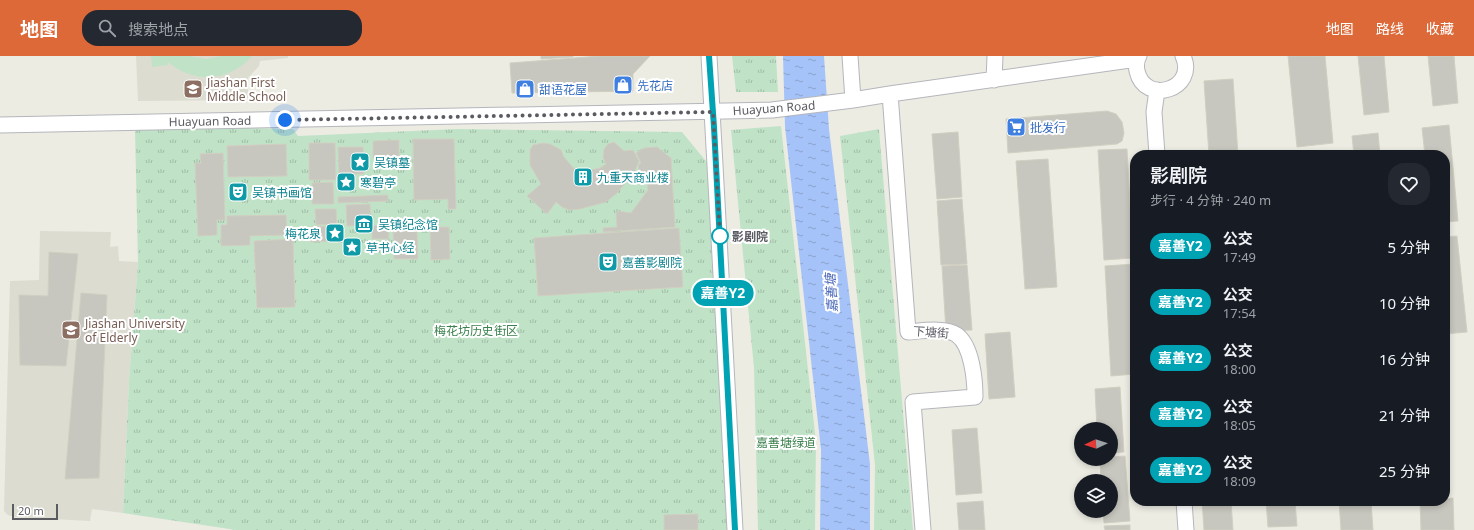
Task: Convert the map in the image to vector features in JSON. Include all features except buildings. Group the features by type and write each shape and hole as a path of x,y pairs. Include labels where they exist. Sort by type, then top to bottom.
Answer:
{"street":[{"path":"709,56 735,530"},
{"path":"850,56 853,100"},
{"path":"994,56 994,80"},
{"path":"1138,57 1136,67 1142,82 1149,88 1165,90 1173,88 1184,76 1186,68 1183,56"},
{"name":"Huayuan Road","path":"0,125 772,110 994,80 1138,57"},
{"path":"1157,90 1154,112 1157,150"},
{"name":"下塘街","path":"890,94 908,332 934,330 944,331 956,335 963,342 966,348 974,379 975,397 913,402 923,530"},
{"path":"1184,506 1186,530"}],"shaded area":[{"name":"Jiashan First Middle School","path":"136,56 288,56 288,58 260,61 259,66 248,78 248,100 138,101"},
{"name":"Jiashan University of Elderly","path":"40,231 111,232 110,247 118,246 119,261 138,262 129,380 123,513 92,509 90,521 14,517 8,515 4,511 10,281 39,280"}],"green space":[{"path":"151,56 190,56 206,59 221,56 252,56 243,65 233,71 211,77 200,77 178,69 168,62 168,65 152,67"},
{"path":"732,56 776,56 778,92 736,92"},
{"name":"嘉善塘绿道","path":"781,126 816,442 815,530 758,530 754,368 731,130"},
{"name":"梅花坊历史街区","path":"193,127 293,129 298,136 458,129 682,132 710,166 731,530 236,530 123,513 129,380 138,262 135,130"},
{"path":"879,129 913,530 874,530 875,465 840,136"}],"water":[{"name":"嘉善塘","path":"783,56 824,56 829,129 870,464 870,530 820,530 821,450 785,127"}],"bus line":[{"name":"嘉善Y2","path":"709,56 735,530"}],"place":[{"name":"先花店","path":"623,85"},
{"name":"Jiashan First Middle School","path":"193,89"},
{"name":"甜语花屋","path":"525,89"},
{"name":"批发行","path":"1016,127"},
{"name":"吴镇墓","path":"360,162"},
{"name":"九重天商业楼","path":"583,177"},
{"name":"寒碧亭","path":"346,182"},
{"name":"吴镇书画馆","path":"238,192"},
{"name":"吴镇纪念馆","path":"364,224"},
{"name":"梅花泉","path":"335,233"},
{"name":"影剧院","path":"720,236"},
{"name":"草书心经","path":"352,247"},
{"name":"嘉善影剧院","path":"608,262"},
{"name":"Jiashan University of Elderly","path":"71,330"}],"route":[{"path":"285,120 713,112 720,236"}]}
